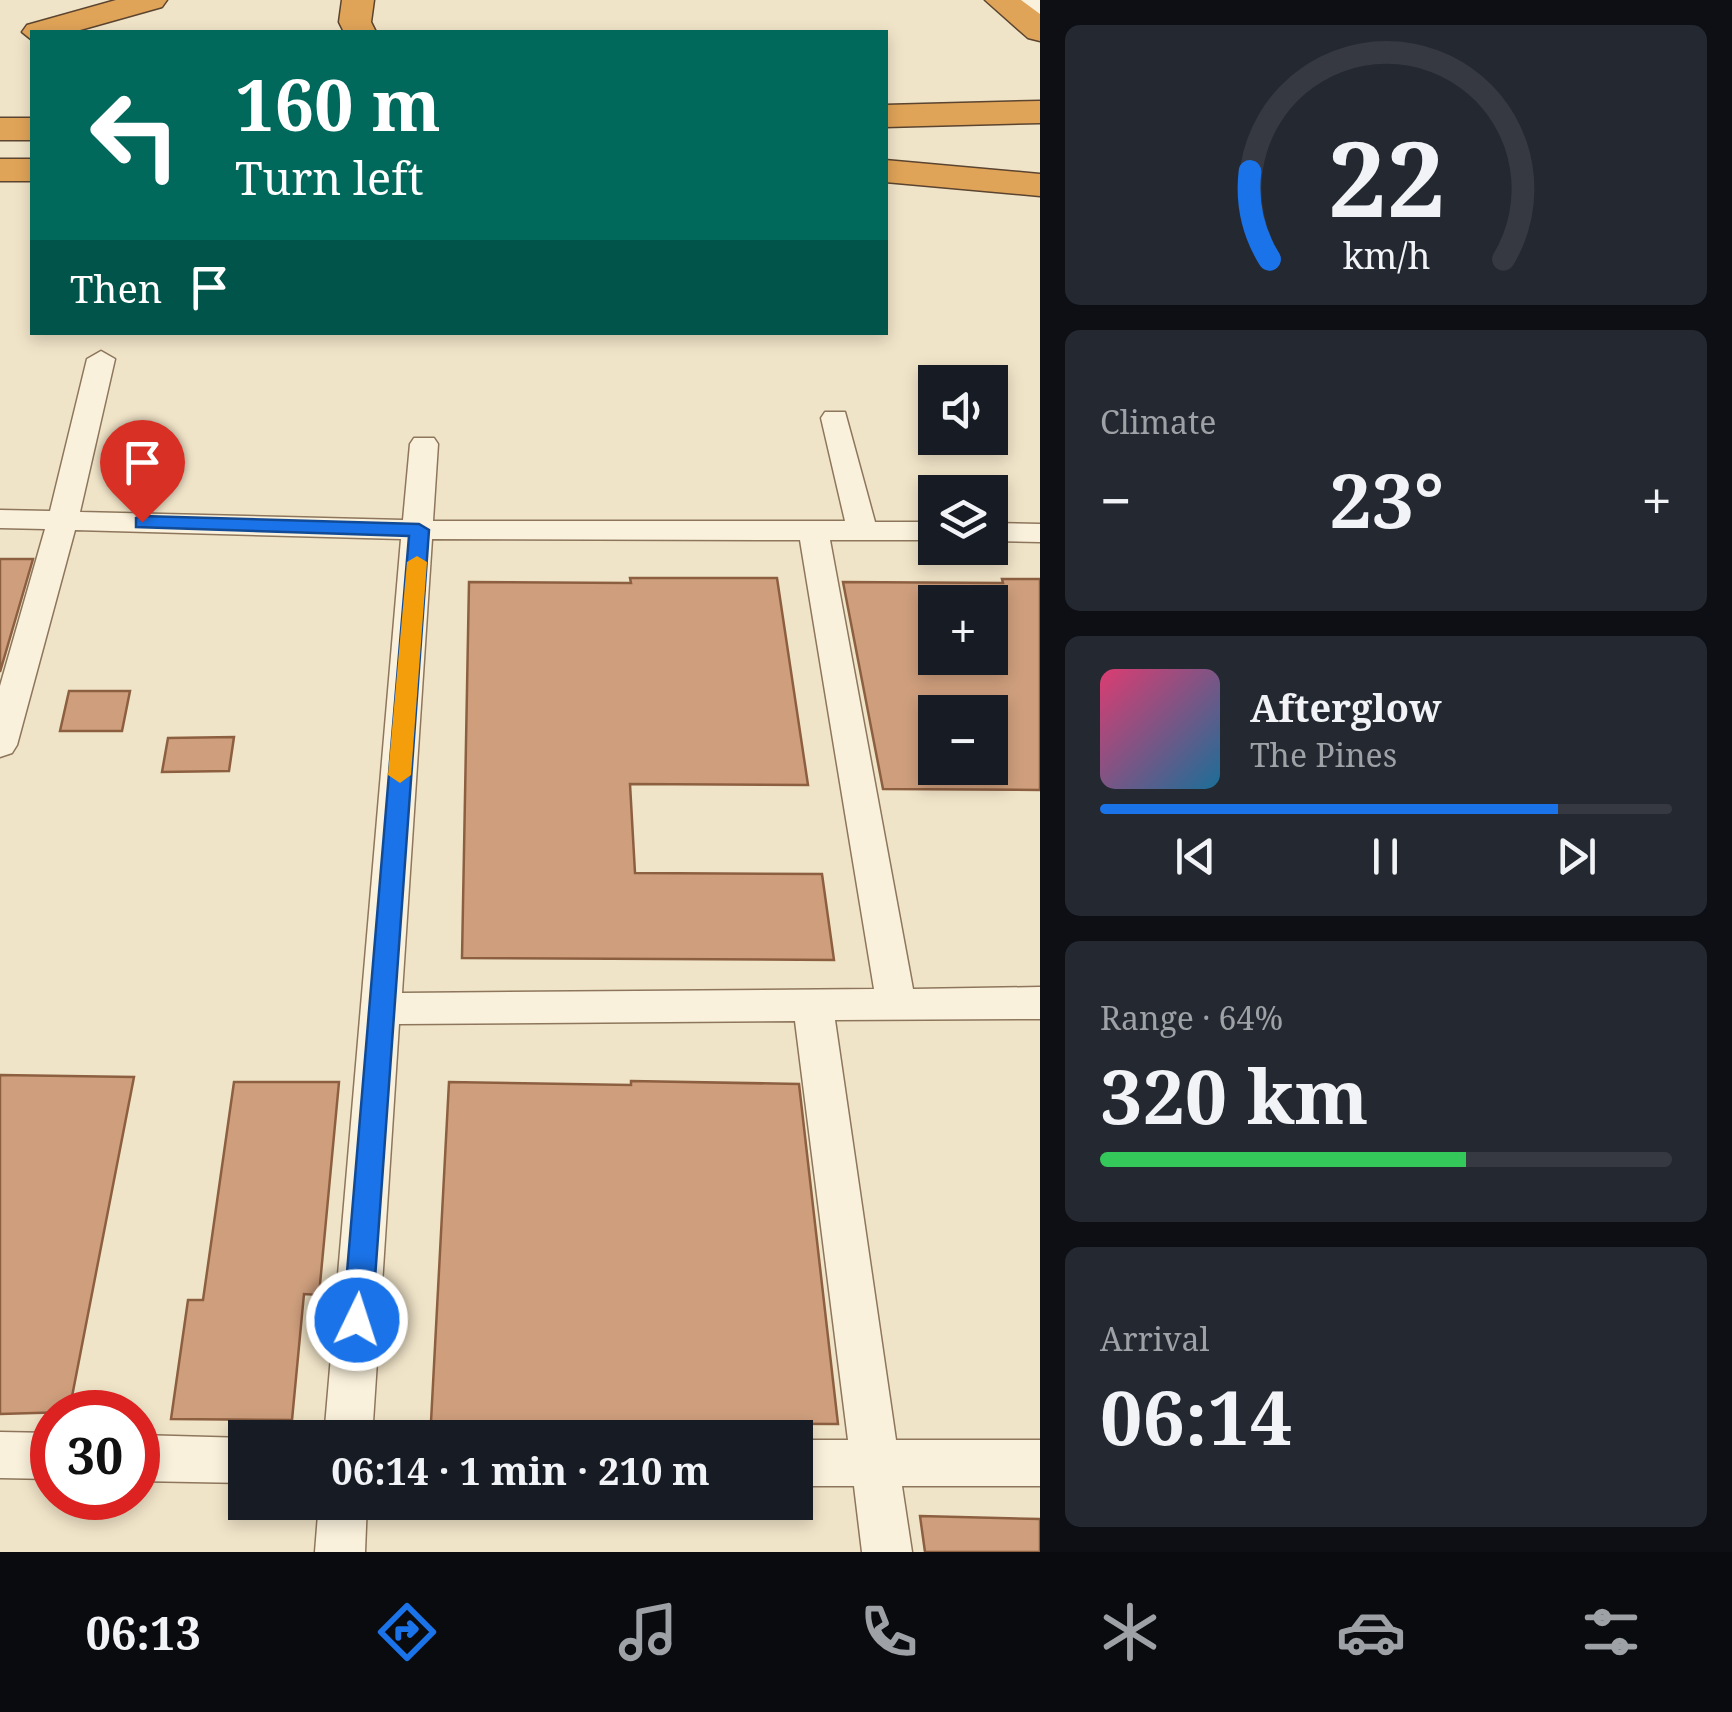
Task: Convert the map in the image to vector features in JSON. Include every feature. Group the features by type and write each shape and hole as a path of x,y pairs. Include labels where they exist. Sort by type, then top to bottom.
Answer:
{"highway":[{"path":"46,30 150,0"},
{"path":"358,0 355,22 359,30"},
{"path":"1001,0 1040,31"},
{"path":"0,43 30,35"},
{"path":"888,116 1040,112"},
{"path":"0,129 30,129"},
{"path":"888,156 1040,153"},
{"path":"0,170 30,170"},
{"path":"888,171 1040,185"}],"main road":[{"path":"1032,0 1040,16"}],"street":[{"path":"0,745 64,520 101,359"},
{"path":"835,418 862,530"},
{"path":"349,1420 424,444"},
{"path":"0,519 419,530 918,531"},
{"path":"813,529 896,1004"},
{"path":"1008,532 1040,533"},
{"path":"381,1009 1040,1003"},
{"path":"813,1006 887,1552"},
{"path":"0,1456 30,1456"},
{"path":"160,1458 228,1460"},
{"path":"813,1463 1040,1463"},
{"path":"340,1552 342,1520"}],"building":[{"path":"0,559 33,559 0,672"},
{"path":"630,578 777,578 808,785 630,784 635,873 822,874 834,960 462,958 469,582 631,583"},
{"path":"1002,579 1040,579 1040,790 883,789 843,582 1003,583"},
{"path":"69,691 130,691 122,731 60,731"},
{"path":"234,737 229,771 162,772 168,738"},
{"path":"0,1075 134,1077 73,1390 30,1390 30,1413 0,1414"},
{"path":"631,1081 799,1084 838,1424 813,1424 813,1420 431,1420 449,1082 631,1085"},
{"path":"234,1082 339,1082 319,1295 304,1294 292,1420 171,1419 188,1300 203,1300"},
{"path":"920,1516 1040,1519 1040,1552 925,1552"}],"slow traffic":[{"path":"400,775 417,562"}],"route":[{"path":"142,522 419,530 357,1320"}]}
